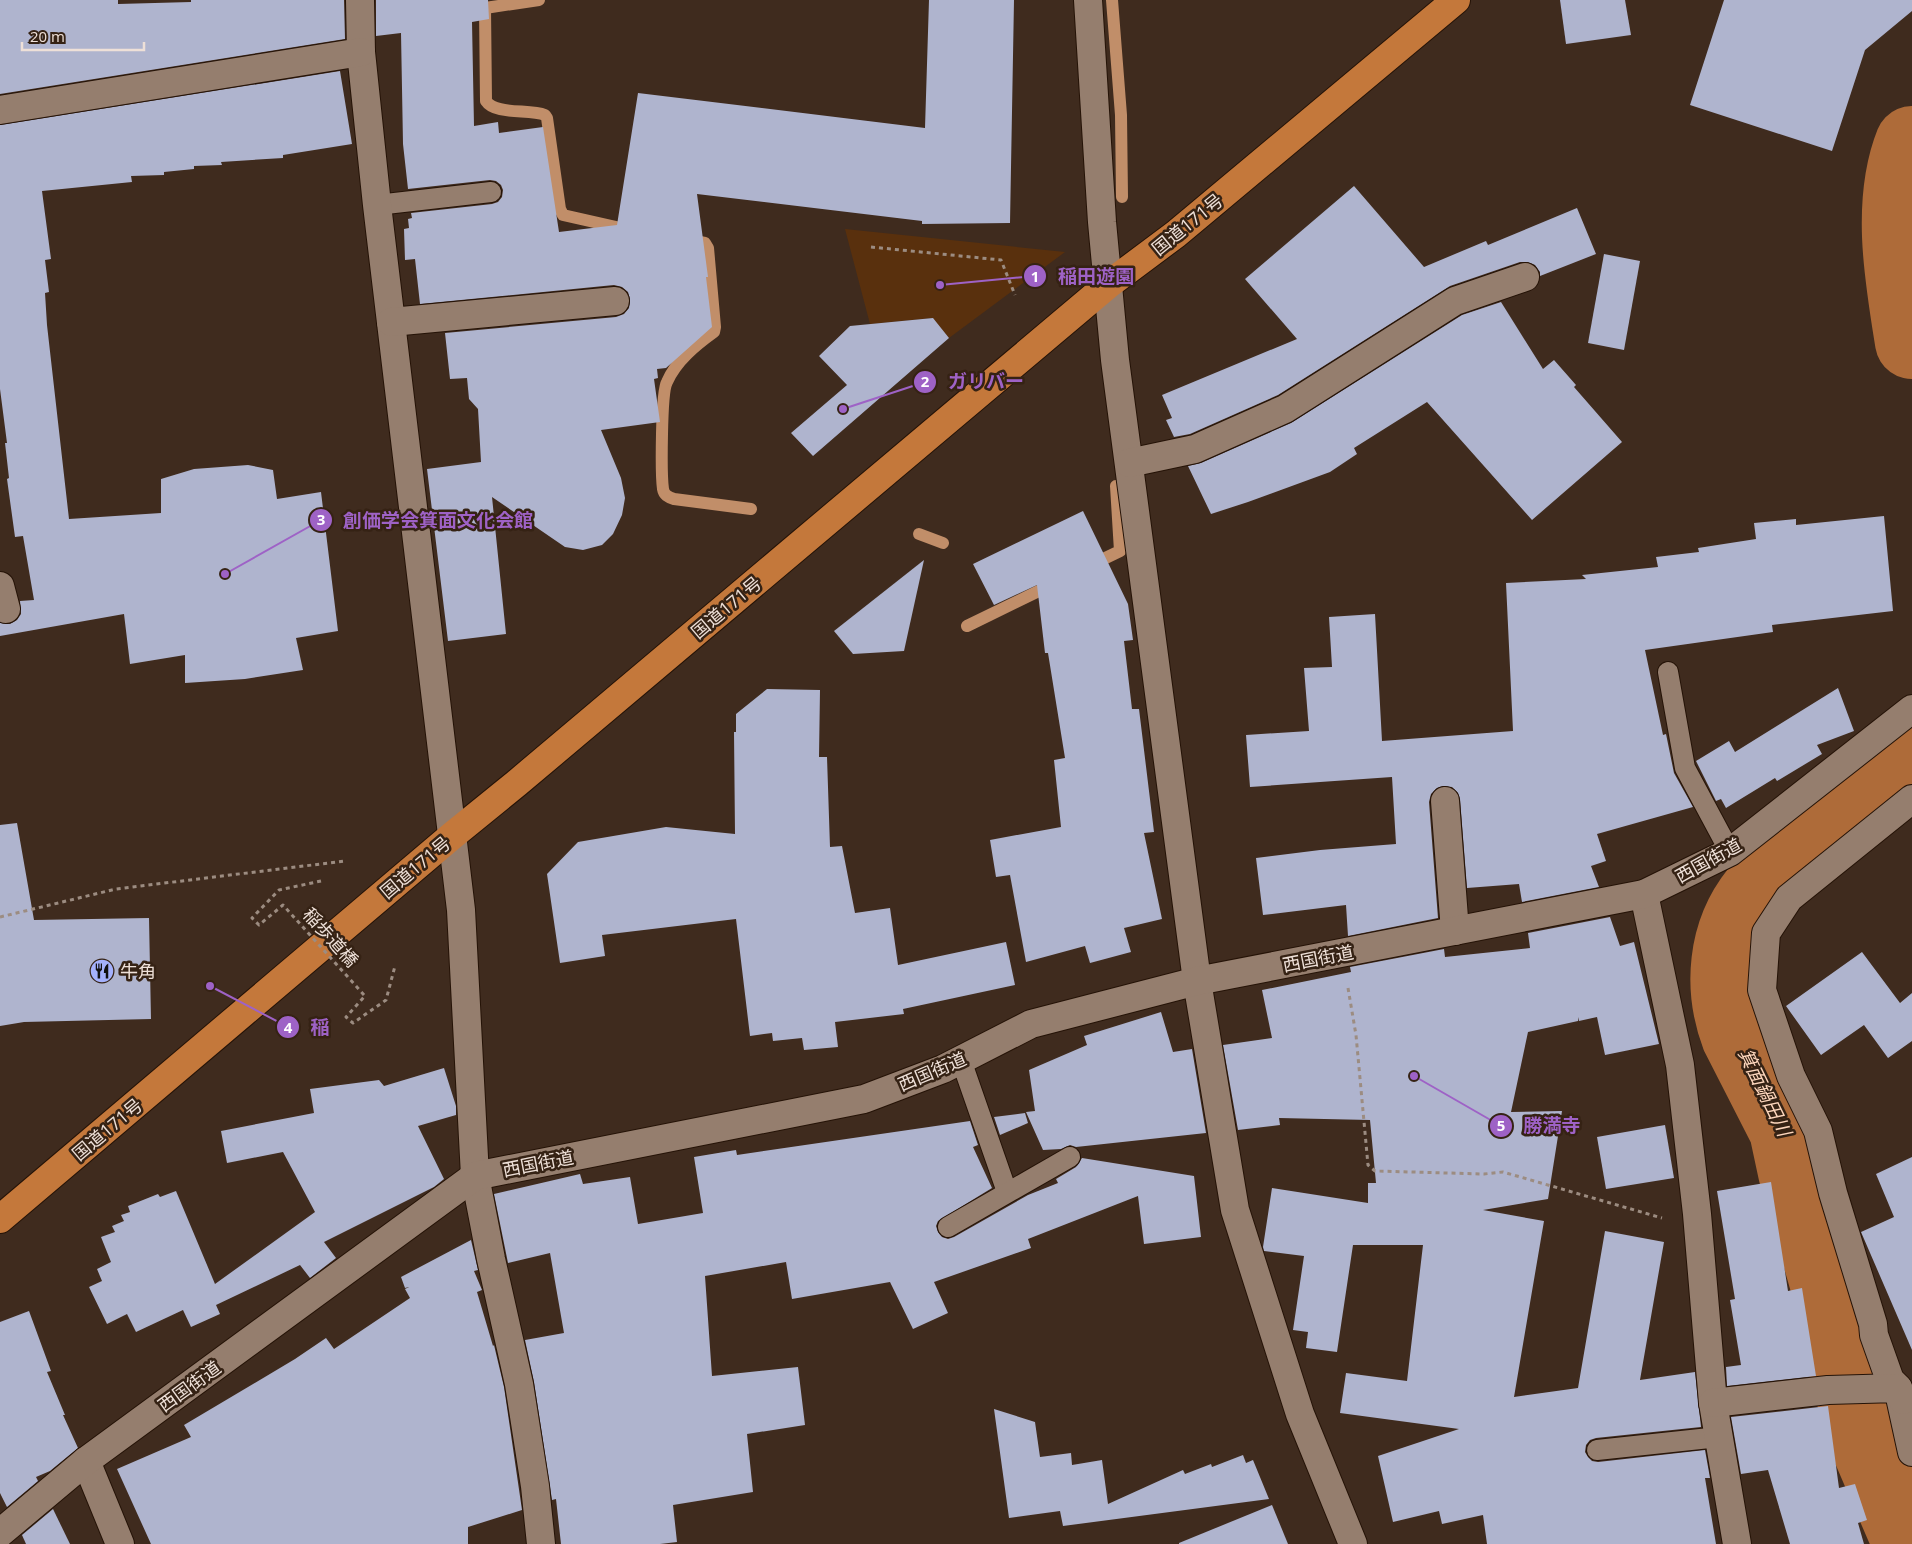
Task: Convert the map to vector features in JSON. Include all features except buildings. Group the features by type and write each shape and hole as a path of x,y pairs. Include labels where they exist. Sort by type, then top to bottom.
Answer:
{"highway":[{"name":"国道171号","path":"0,1220 453,835 1109,284 1176,234 1456,0"}],"street":[{"path":"360,0 361,52 461,910 475,1176 491,1259 519,1384 535,1486 541,1544"},
{"path":"1088,0 1102,222 1115,360 1197,981 1235,1210 1300,1414 1353,1544"},
{"path":"0,110 361,52"},
{"path":"1129,463 1195,449 1285,409 1455,301 1524,278"},
{"path":"391,322 615,301"},
{"name":"西国街道","path":"0,1533 86,1461 475,1176 864,1100 943,1069 1031,1024 1197,981 1644,894 1730,852 1912,709"},
{"path":"1912,799 1789,898 1766,933 1762,990 1791,1076 1818,1131 1834,1193 1873,1324 1874,1335 1890,1380 1888,1388 1912,1452"},
{"path":"1445,801 1455,931"},
{"path":"1644,894 1680,1065 1698,1228 1713,1403 1737,1544"},
{"path":"1713,1403 1828,1390 1888,1388"},
{"path":"1888,1388 1912,1420"},
{"path":"86,1461 120,1544"}],"lane":[{"path":"378,205 491,192"},
{"path":"1668,672 1686,768 1730,852"},
{"path":"960,1060 1007,1192"},
{"path":"948,1227 1070,1157"},
{"path":"1597,1450 1718,1437"}],"path":[{"path":"871,247 1002,260 1016,295"},
{"path":"0,917 116,889 345,861"},
{"name":"稲歩道橋","path":"321,880 279,890 252,918 259,925 283,905 365,996 346,1017 353,1023 386,1000 395,966"},
{"path":"1342,953 1356,1035 1368,1165 1375,1171 1484,1174 1503,1172 1698,1228"}],"shaded area":[{"path":"845,229 1065,252 949,338 932,318 870,324"}],"waterway":[{"path":"539,0 485,8 486,101 490,105 504,110 545,115 547,118 560,209 563,215 625,229"},
{"path":"1112,0 1121,115 1122,197"},
{"name":"箕面鍋田川","path":"1912,143 1900,191 1899,216 1901,268 1912,342"},
{"path":"689,240 705,243 708,248 715,327 714,332 681,360 667,382 663,417 663,489 667,496 674,499 751,509"},
{"path":"1091,565 1120,551 1116,486"},
{"path":"919,534 943,543"},
{"path":"967,626 1053,584"},
{"name":"箕面鍋田川","path":"1910,1544 1864,1437 1842,1355 1834,1308 1795,1172 1786,1130 1738,1036 1732,1018 1727,980 1728,961 1738,925 1746,908 1757,892 1777,872 1815,842 1849,811 1912,762"}],"place":[{"name":"稲田遊園","path":"940,285"},
{"name":"ガリバー","path":"843,409"},
{"name":"創価学会箕面文化会館","path":"225,574"},
{"name":"牛角","path":"102,971"},
{"name":"稲","path":"210,986"},
{"name":"勝満寺","path":"1414,1076"}]}
